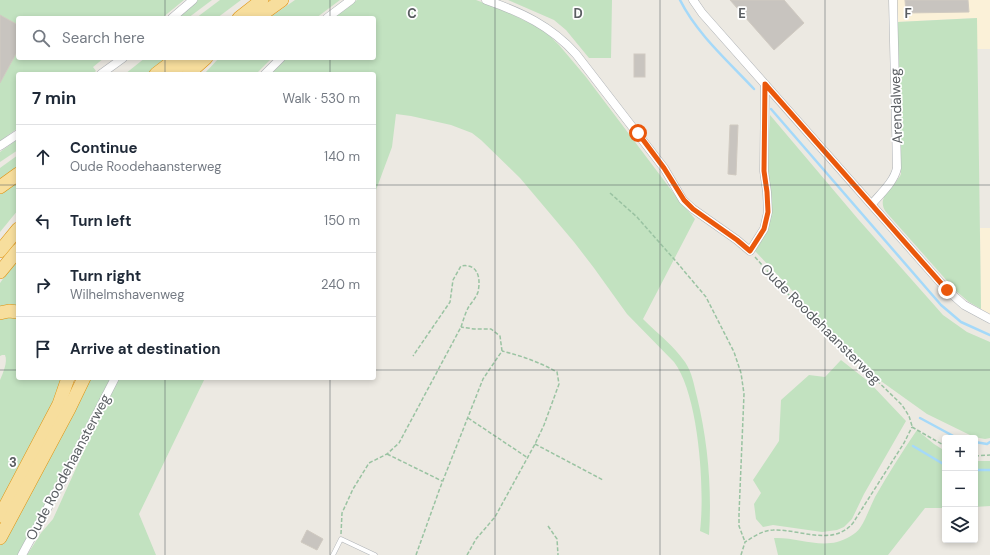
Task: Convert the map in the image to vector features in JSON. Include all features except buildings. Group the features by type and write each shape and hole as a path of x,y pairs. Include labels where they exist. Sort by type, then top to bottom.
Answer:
{"highway":[{"path":"242,16 262,0"},
{"path":"260,16 282,0"},
{"path":"159,72 174,60"},
{"path":"172,72 187,60"},
{"path":"190,72 204,60"},
{"path":"200,72 208,60"},
{"path":"0,187 16,175"},
{"path":"0,251 16,231"},
{"path":"0,272 16,252"},
{"path":"0,313 9,311 16,312"},
{"path":"0,516 59,404 67,380"},
{"path":"0,538 83,380"}],"street":[{"path":"174,16 194,0"},
{"path":"330,16 351,0"},
{"name":"Oude Roodehaansterweg","path":"486,0 536,21 549,29 568,45 647,145 664,168 684,200 693,209 750,251"},
{"path":"694,0 702,12 947,290 964,305 990,320"},
{"name":"Arendalweg","path":"872,204 891,182 897,168 893,0"},
{"path":"104,72 120,60"},
{"path":"268,72 279,60"},
{"path":"750,251 764,229 768,212 764,171 765,84"},
{"path":"0,146 16,135"},
{"name":"Oude Roodehaansterweg","path":"22,555 82,444 113,380"}],"lane":[{"path":"333,555 341,539 375,555"}],"path":[{"path":"610,193 637,217 706,297 734,352 741,373 744,394 739,526 745,542 741,555"},
{"name":"Oude Roodehaansterweg","path":"750,251 784,290 902,405 909,416 912,427"},
{"path":"341,539 342,513 353,489 369,463 386,454 399,443 461,326 467,310 478,293 480,279 475,269 468,265 461,266 453,280 450,302 413,356"},
{"path":"416,555 442,481 483,379 502,351 500,336 491,329 474,329 461,326"},
{"path":"467,555 476,539 495,517 528,458 544,425 559,384 557,372 545,365 525,357 502,351"},
{"path":"468,418 528,458"},
{"path":"745,542 758,534 772,530 831,536 846,530 853,523 904,443 912,427 942,444"},
{"path":"535,444 603,480"},
{"path":"386,454 442,481"},
{"path":"978,456 990,455"},
{"path":"548,526 557,539 558,555"}],"shaded area":[{"path":"897,0 990,0 990,49 977,49 976,18 897,22"},
{"path":"980,228 990,228 990,314 981,309"}],"green space":[{"path":"0,0 184,0 164,16 16,16 16,60 102,60 93,67 96,71 95,72 16,72 16,129 0,141"},
{"path":"198,0 212,0 191,16 179,16"},
{"path":"220,0 241,0 220,16 199,16"},
{"path":"295,0 340,0 319,16 272,16"},
{"path":"357,0 476,0 503,10 544,30 586,77 675,195 695,219 643,319 681,356 692,379 701,414 708,466 710,500 709,535 700,531 702,492 701,468 695,419 682,377 674,362 627,314 574,242 520,178 472,133 451,125 396,114 392,147 376,190 376,72 271,72 282,60 376,60 376,16 335,16"},
{"path":"508,0 612,0 611,58 589,58 566,30 554,20"},
{"path":"977,18 981,309 969,302 956,291 883,207 884,197 901,174 897,22"},
{"path":"142,60 164,60 150,72 128,72"},
{"path":"217,60 270,60 258,72 206,72"},
{"path":"770,115 858,219 943,315 967,332 990,342 990,438 985,439 978,438 978,435 970,435 927,414 871,374 755,251 768,227 772,211 767,168"},
{"path":"16,140 16,151 0,162 0,152"},
{"path":"16,156 16,172 0,184 0,168"},
{"path":"16,181 16,212 0,232 0,192"},
{"path":"16,261 16,307 0,309 0,283"},
{"path":"16,316 16,380 63,380 61,389 0,509 0,380 5,368 6,358 5,355 0,356 0,317"},
{"path":"841,360 869,382 906,421 864,494 852,519 844,527 837,530 822,532 773,525 763,527 756,519 754,504 761,493 753,480 779,441 781,400 809,375 825,377"},
{"path":"87,380 110,380 20,555 0,555 0,545"},
{"path":"116,380 204,380 139,514 156,555 27,555 41,533 53,519"},
{"path":"917,430 942,449 942,508 925,508 888,555 778,555 774,538 813,543 829,543 843,540 856,532 860,528 875,497"},
{"path":"978,461 990,461 990,506 978,507"}],"waterway":[{"path":"680,0 704,36 754,89"},
{"path":"771,109 941,305 961,322 990,335"},
{"path":"920,418 951,435"},
{"path":"978,442 987,444 990,442"},
{"path":"913,446 942,463"},
{"path":"978,470 990,470"}],"route":[{"path":"638,133 664,168 684,200 693,209 750,251 764,229 768,212 764,171 765,84 947,290"}]}
